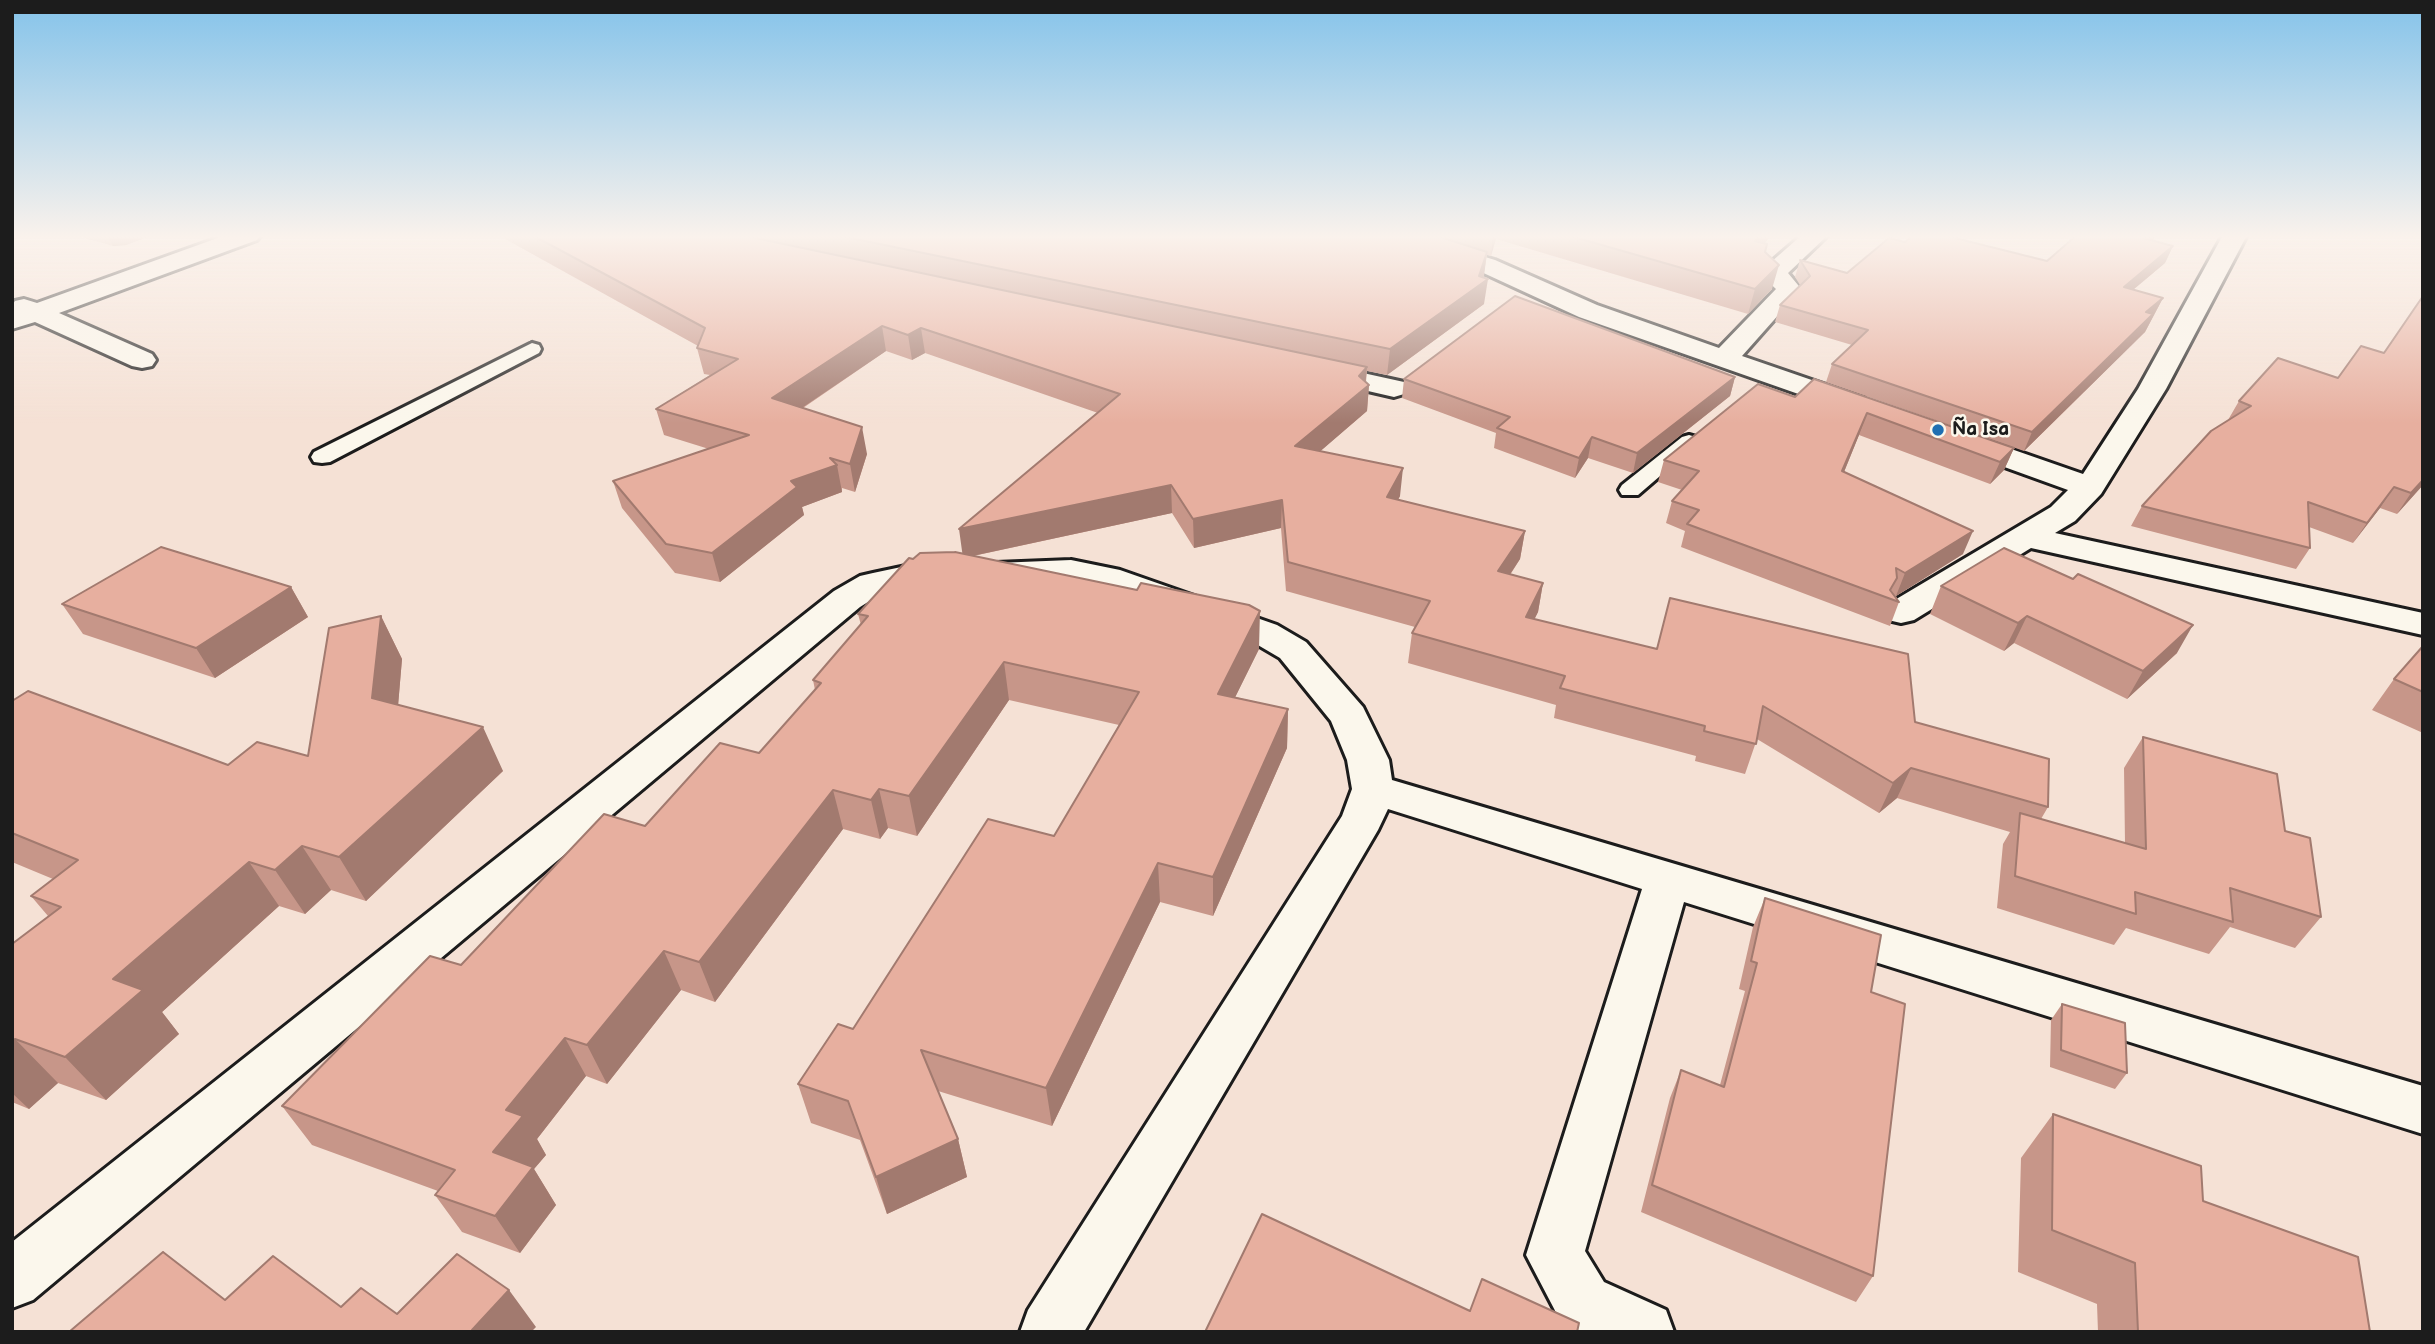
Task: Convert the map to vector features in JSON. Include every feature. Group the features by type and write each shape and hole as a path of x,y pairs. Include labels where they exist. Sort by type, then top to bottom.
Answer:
{"street":[{"path":"20,312 62,298"},
{"path":"1538,298 1588,311 1725,358 1762,383 1874,411"},
{"path":"1725,358 1782,298"},
{"path":"1901,612 2063,514 2090,487 2152,389 2201,298"},
{"path":"20,312 142,360"},
{"path":"1286,365 1404,380 1368,407"},
{"path":"1938,433 2090,487"},
{"path":"2026,537 2423,624"},
{"path":"12,1279 836,608 873,584 906,577 1071,571 1108,577 1264,633 1293,650 1349,716 1367,760 1373,789 1363,819 1050,1332"},
{"path":"1373,789 2423,1110"},
{"path":"1644,1332 1583,1303 1555,1255 1668,879"}],"lane":[{"path":"322,457 532,349"},
{"path":"1630,490 1710,425"}],"building":[{"path":"649,298 1038,298 1367,367 1359,376 1369,385 1295,446 1403,468 1387,497 1525,531 1498,571 1543,583 1526,617 1657,649 1670,598 1908,654 1915,722 2049,759 2048,807 1911,768 1893,783 1763,706 1756,744 1704,731 1705,726 1560,688 1565,676 1412,633 1430,601 1288,562 1282,500 1193,519 1171,485 959,529 1120,394 921,328 908,335 882,326 772,398 862,427 850,464 830,458 837,465 791,481 797,487 712,553 666,544 613,481 749,435 656,409 738,359 697,348 705,328"},
{"path":"1141,298 1462,298 1390,349"},
{"path":"1513,298 1520,298 1735,377 1637,453 1592,437 1579,458 1497,428 1510,417 1404,379"},
{"path":"1788,298 2163,298 2146,312 2153,314 2032,432 1832,364 1868,330 1780,305"},
{"path":"2423,298 2423,480 2411,493 2394,487 2367,523 2308,502 2310,548 2142,506 2211,431 2251,406 2239,401 2278,358 2338,378 2361,346 2384,353"},
{"path":"1814,379 2014,448 2000,462 1867,413 1842,471 1973,531 1905,573 1896,568 1897,578 1890,590 1899,602 1687,524 1699,510 1672,501 1699,471 1664,460 1758,384 1795,397"},
{"path":"161,547 291,587 196,648 62,604"},
{"path":"2004,548 2073,579 2078,574 2193,625 2143,671 2027,616 2018,623 1941,586"},
{"path":"955,552 1137,590 1141,583 1249,605 1260,611 1218,694 1288,709 1213,877 1158,863 1046,1088 921,1050 958,1139 876,1177 848,1101 798,1084 838,1024 853,1029 988,819 1054,836 1139,692 1004,662 909,796 879,789 871,800 833,790 699,962 664,951 587,1045 565,1038 506,1110 523,1116 493,1152 533,1167 495,1216 435,1195 455,1170 282,1106 430,956 461,965 604,814 645,826 720,743 759,753 821,683 813,680 868,616 858,614 909,558 913,559 920,553"},
{"path":"381,616 372,698 483,727 339,857 302,846 275,870 249,862 113,979 143,990 65,1057 15,1039 12,1042 12,944 61,907 31,896 78,860 12,833 12,701 28,691 228,765 257,742 308,756 329,628"},
{"path":"2423,646 2423,692 2394,679"},
{"path":"2143,737 2277,774 2285,831 2310,838 2321,917 2230,888 2233,922 2135,892 2136,914 2015,876 2020,813 2146,849"},
{"path":"1765,898 1881,935 1871,992 1905,1004 1873,1276 1652,1185 1681,1070 1724,1087 1757,963 1751,961"},
{"path":"2062,1004 2125,1023 2127,1073 2061,1050"},
{"path":"2053,1114 2201,1166 2203,1201 2358,1257 2370,1332 2138,1332 2135,1263 2052,1230"},
{"path":"1262,1214 1470,1311 1482,1279 1579,1323 1577,1332 1205,1332"},
{"path":"163,1252 225,1300 273,1256 341,1307 361,1288 397,1314 457,1254 509,1290 472,1330 474,1332 69,1332"}],"place":[{"name":"Ña Isa","path":"1938,430"}]}
